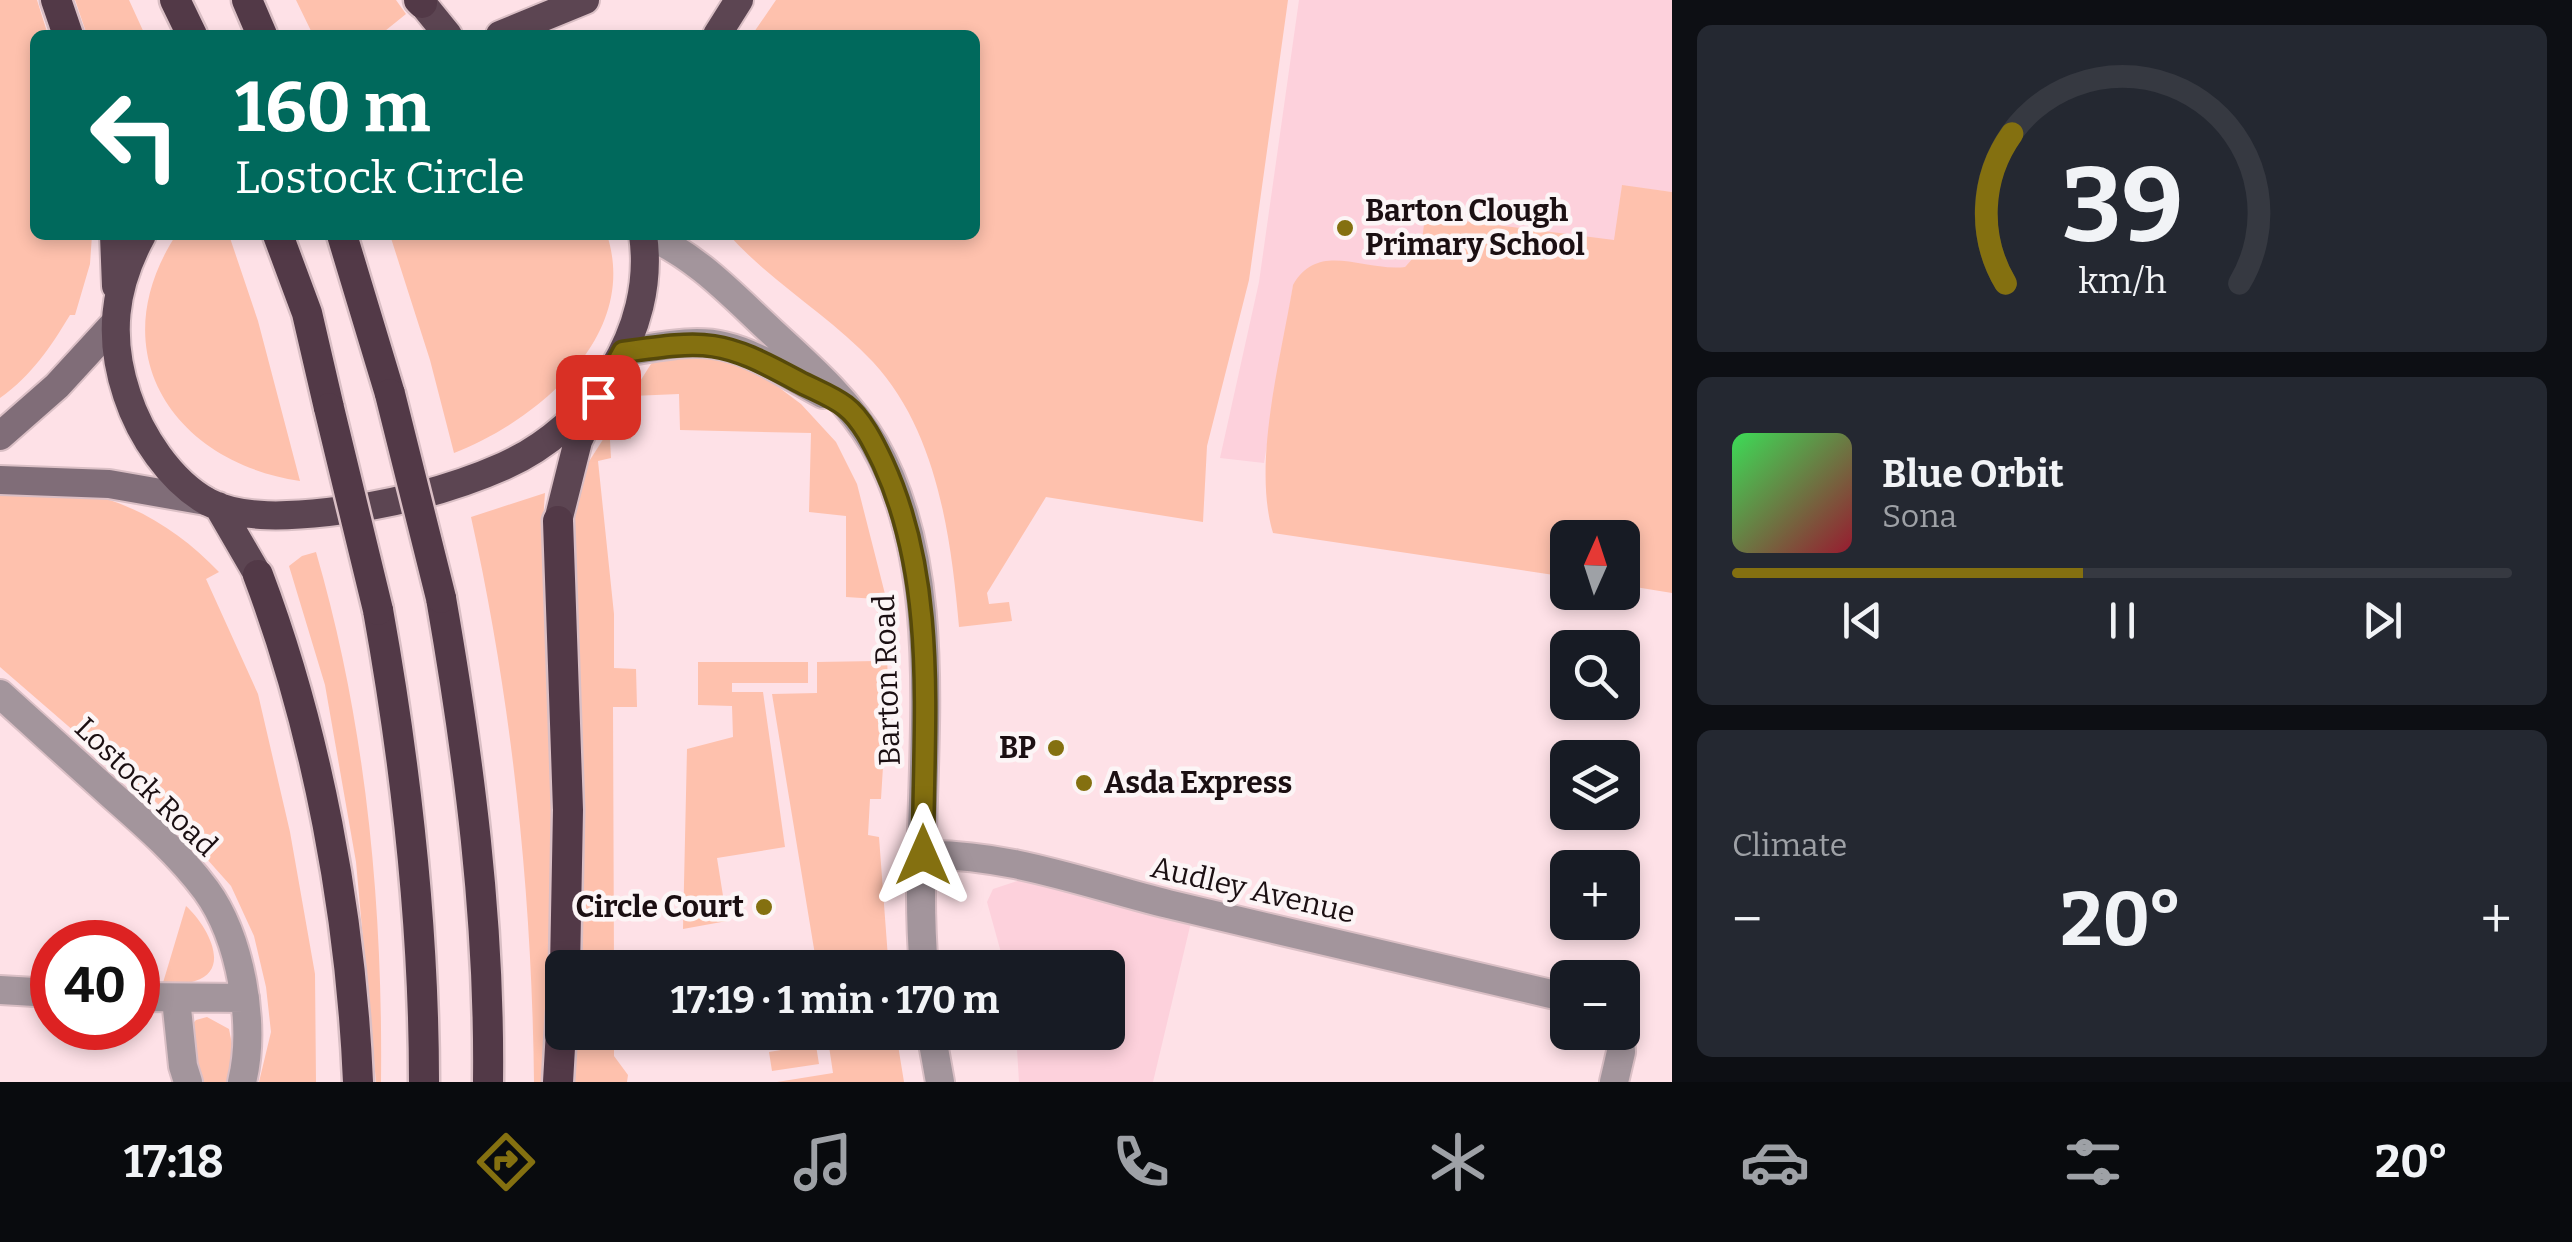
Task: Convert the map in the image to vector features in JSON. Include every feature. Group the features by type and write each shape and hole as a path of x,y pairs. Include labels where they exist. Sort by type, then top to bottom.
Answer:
{"highway":[{"path":"56,0 66,30"},
{"path":"175,0 190,30"},
{"path":"512,30 585,0"},
{"path":"720,30 739,0"},
{"path":"420,2 444,30"},
{"path":"114,240 116,354 132,411 148,442 172,472 212,503 258,575 294,680 346,935 358,1082"},
{"path":"117,293 140,240"},
{"path":"280,240 307,313 378,610 400,732 414,850 424,1005 424,1082"},
{"path":"344,240 390,394 442,598 476,834 484,927 488,1082"},
{"path":"565,950 568,810 558,520 578,440 641,308 646,284 645,240"},
{"path":"212,503 297,516 362,508 440,488 504,466 539,446 573,418 607,379"},
{"path":"558,1082 560,1050"}],"main road":[{"path":"0,436 58,386 114,324"},
{"path":"0,480 110,484 212,503"}],"street":[{"name":"Barton Road","path":"655,240 690,257 820,376 874,443 890,478 910,544 922,607 924,950"},
{"name":"Barton Road","path":"623,352 682,344 724,346 846,407"},
{"name":"Lostock Road","path":"0,694 167,844 208,893 230,939 245,998 248,1033 242,1082"},
{"name":"Audley Avenue","path":"923,855 970,855 1001,861 1550,994"},
{"path":"0,990 30,992"},
{"path":"160,998 245,998"},
{"path":"176,999 188,1082"},
{"path":"934,1050 940,1082"},
{"path":"1614,1082 1621,1050"}],"shaded area":[{"path":"0,0 37,0 46,30 30,30 30,240 92,240 90,264 75,315 70,315 31,370 0,398"},
{"path":"75,0 129,0 143,30 85,30"},
{"path":"296,0 396,0 406,14 386,30 311,30"},
{"path":"776,0 1288,0 1249,280 1207,446 1203,522 1046,497 987,593 989,604 1009,602 1012,621 959,627 937,486 926,452 895,389 856,345 734,240 980,240 980,30 755,30"},
{"name":"Barton Clough Primary School","path":"1299,0 1672,0 1672,192 1622,186 1615,241 1426,216 1421,249 1405,267 1293,286 1264,463 1220,458 1259,282"},
{"path":"1622,185 1672,192 1672,593 1640,588 1640,520 1550,520 1550,574 1273,533 1267,505 1267,443 1293,285 1304,272 1329,261 1405,267 1421,249 1425,216 1614,240"},
{"path":"173,240 231,240 258,321 300,481 255,470 216,451 185,426 162,395 148,359 145,320 154,278"},
{"path":"392,240 608,240 613,272 609,307 595,340 574,370 518,420 454,453 430,360"},
{"path":"658,353 726,357 757,371 801,404 836,442 857,484 885,594 888,686 881,799 870,799 868,835 879,837 887,950 814,950 772,694 817,693 817,662 877,661 877,599 846,597 846,516 809,512 811,433 680,430 679,394 632,396 631,439 610,440 611,458 598,461 614,614 614,668 636,669 637,707 613,707 614,950 578,950 572,516 578,467 588,463"},
{"path":"62,490 113,501 170,530 219,572 206,579 258,694 290,832 315,974 316,1082 259,1082 271,1032 266,987 254,936 231,886 157,803 0,667 0,491"},
{"path":"545,493 543,565 553,748 554,858 551,950 545,950 544,1082 534,1082 529,940 517,798 498,657 471,517"},
{"path":"316,552 348,682 368,815 379,948 381,1082 376,1082 356,862 325,685 289,566"},
{"path":"698,662 808,662 808,683 732,683 732,692 763,692 785,847 717,858 727,921 683,929 687,749 733,737 732,706 698,705"},
{"path":"1026,878 1192,918 1153,1082 1019,1082 1017,1050 1125,1050 1125,950 1000,950 987,902 993,889"},
{"path":"186,906 212,945 213,966 207,975 195,981 162,986"},
{"path":"207,1017 229,1029 233,1049 229,1082 195,1082 189,1028 196,1020"},
{"path":"575,1050 614,1050 628,1075 627,1082 573,1082"},
{"path":"817,1050 819,1064 772,1071 769,1052"},
{"path":"830,1050 899,1050 904,1082 777,1082 833,1073"}],"place":[{"name":"Barton Clough Primary School","path":"1345,228"},
{"name":"BP","path":"1056,748"},
{"name":"Asda Express","path":"1084,783"},
{"name":"Circle Court","path":"764,907"}],"route":[{"path":"598,397 623,352 682,344 724,346 765,363 846,407 874,443 901,512 922,607 923,855"}]}
